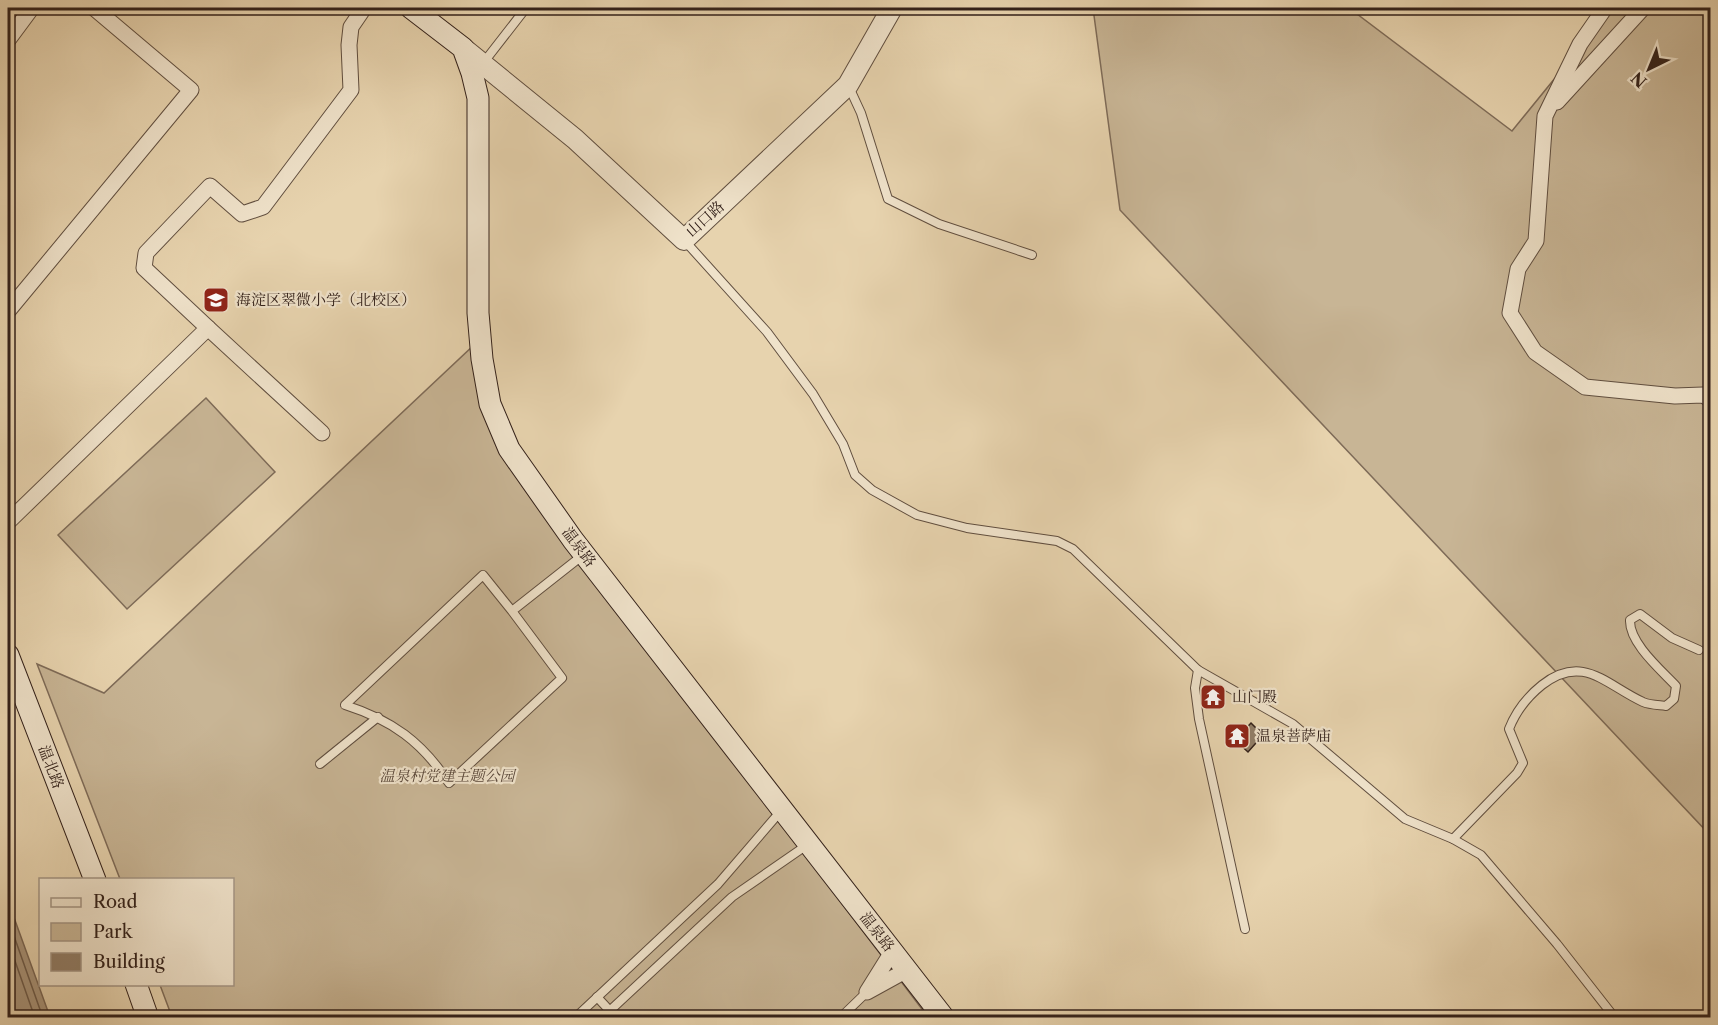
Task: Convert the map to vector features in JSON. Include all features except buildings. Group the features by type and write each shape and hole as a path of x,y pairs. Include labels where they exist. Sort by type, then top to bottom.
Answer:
{"main road":[{"path":"411,8 462,48"},
{"name":"温泉路","path":"462,48 472,73 478,98 478,313 482,360 490,404 509,449 585,555 944,1017"},
{"name":"温北路","path":"8,655 95,878"},
{"path":"137,986 148,1017"}],"street":[{"path":"8,40 30,8"},
{"path":"8,311 191,90 93,8"},
{"path":"322,433 144,268 146,254 210,186 242,214 263,207 351,90 349,45 351,27 364,8"},
{"name":"山口路","path":"462,48 575,139 684,240 848,85 892,8"},
{"path":"1605,8 1580,44 1545,116 1536,241 1518,269 1510,313 1535,352 1585,387 1675,396 1703,395 1710,399"},
{"path":"1545,116 1643,8"},
{"path":"8,522 208,328"},
{"path":"867,992 892,952"},
{"path":"867,992 907,970"}],"lane":[{"path":"483,64 526,8"},
{"path":"848,85 861,113 888,199 939,224 1032,255"},
{"path":"684,240 767,332 813,394 843,444 855,475 872,490 917,515 967,528 1057,542 1073,549 1198,670 1293,724 1405,819 1453,839 1481,855 1557,944 1615,1017"},
{"path":"512,611 585,555"},
{"path":"483,575 512,611 562,678 449,783 422,746 378,717 345,705 483,575"},
{"path":"1453,839 1517,773 1523,763 1509,729 1514,714 1532,693 1553,677 1576,669 1588,672 1645,703 1666,706 1674,699 1676,686 1641,646 1630,627 1630,620 1640,614 1672,638 1699,650"},
{"path":"1198,670 1195,688 1198,719 1245,929"},
{"path":"320,764 378,717"},
{"path":"575,1017 718,884 781,810"},
{"path":"602,1017 732,897 808,844"},
{"path":"840,1017 867,992"},
{"path":"597,997 609,1011"}],"green space":[{"path":"1093,8 1349,8 1512,131 1612,8 1710,8 1710,835 1120,210"},
{"name":"温泉村党建主题公园","path":"474,345 498,449 928,1017 172,1017 160,986 234,986 234,878 120,878 37,664 104,693"},
{"path":"206,398 275,472 127,609 58,535"}],"water":[{"path":"8,901 50,1017 8,1017"}],"place":[{"name":"海淀区翠微小学（北校区）","path":"216,300"},
{"name":"山门殿","path":"1213,697"},
{"name":"温泉菩萨庙","path":"1237,736"}]}
